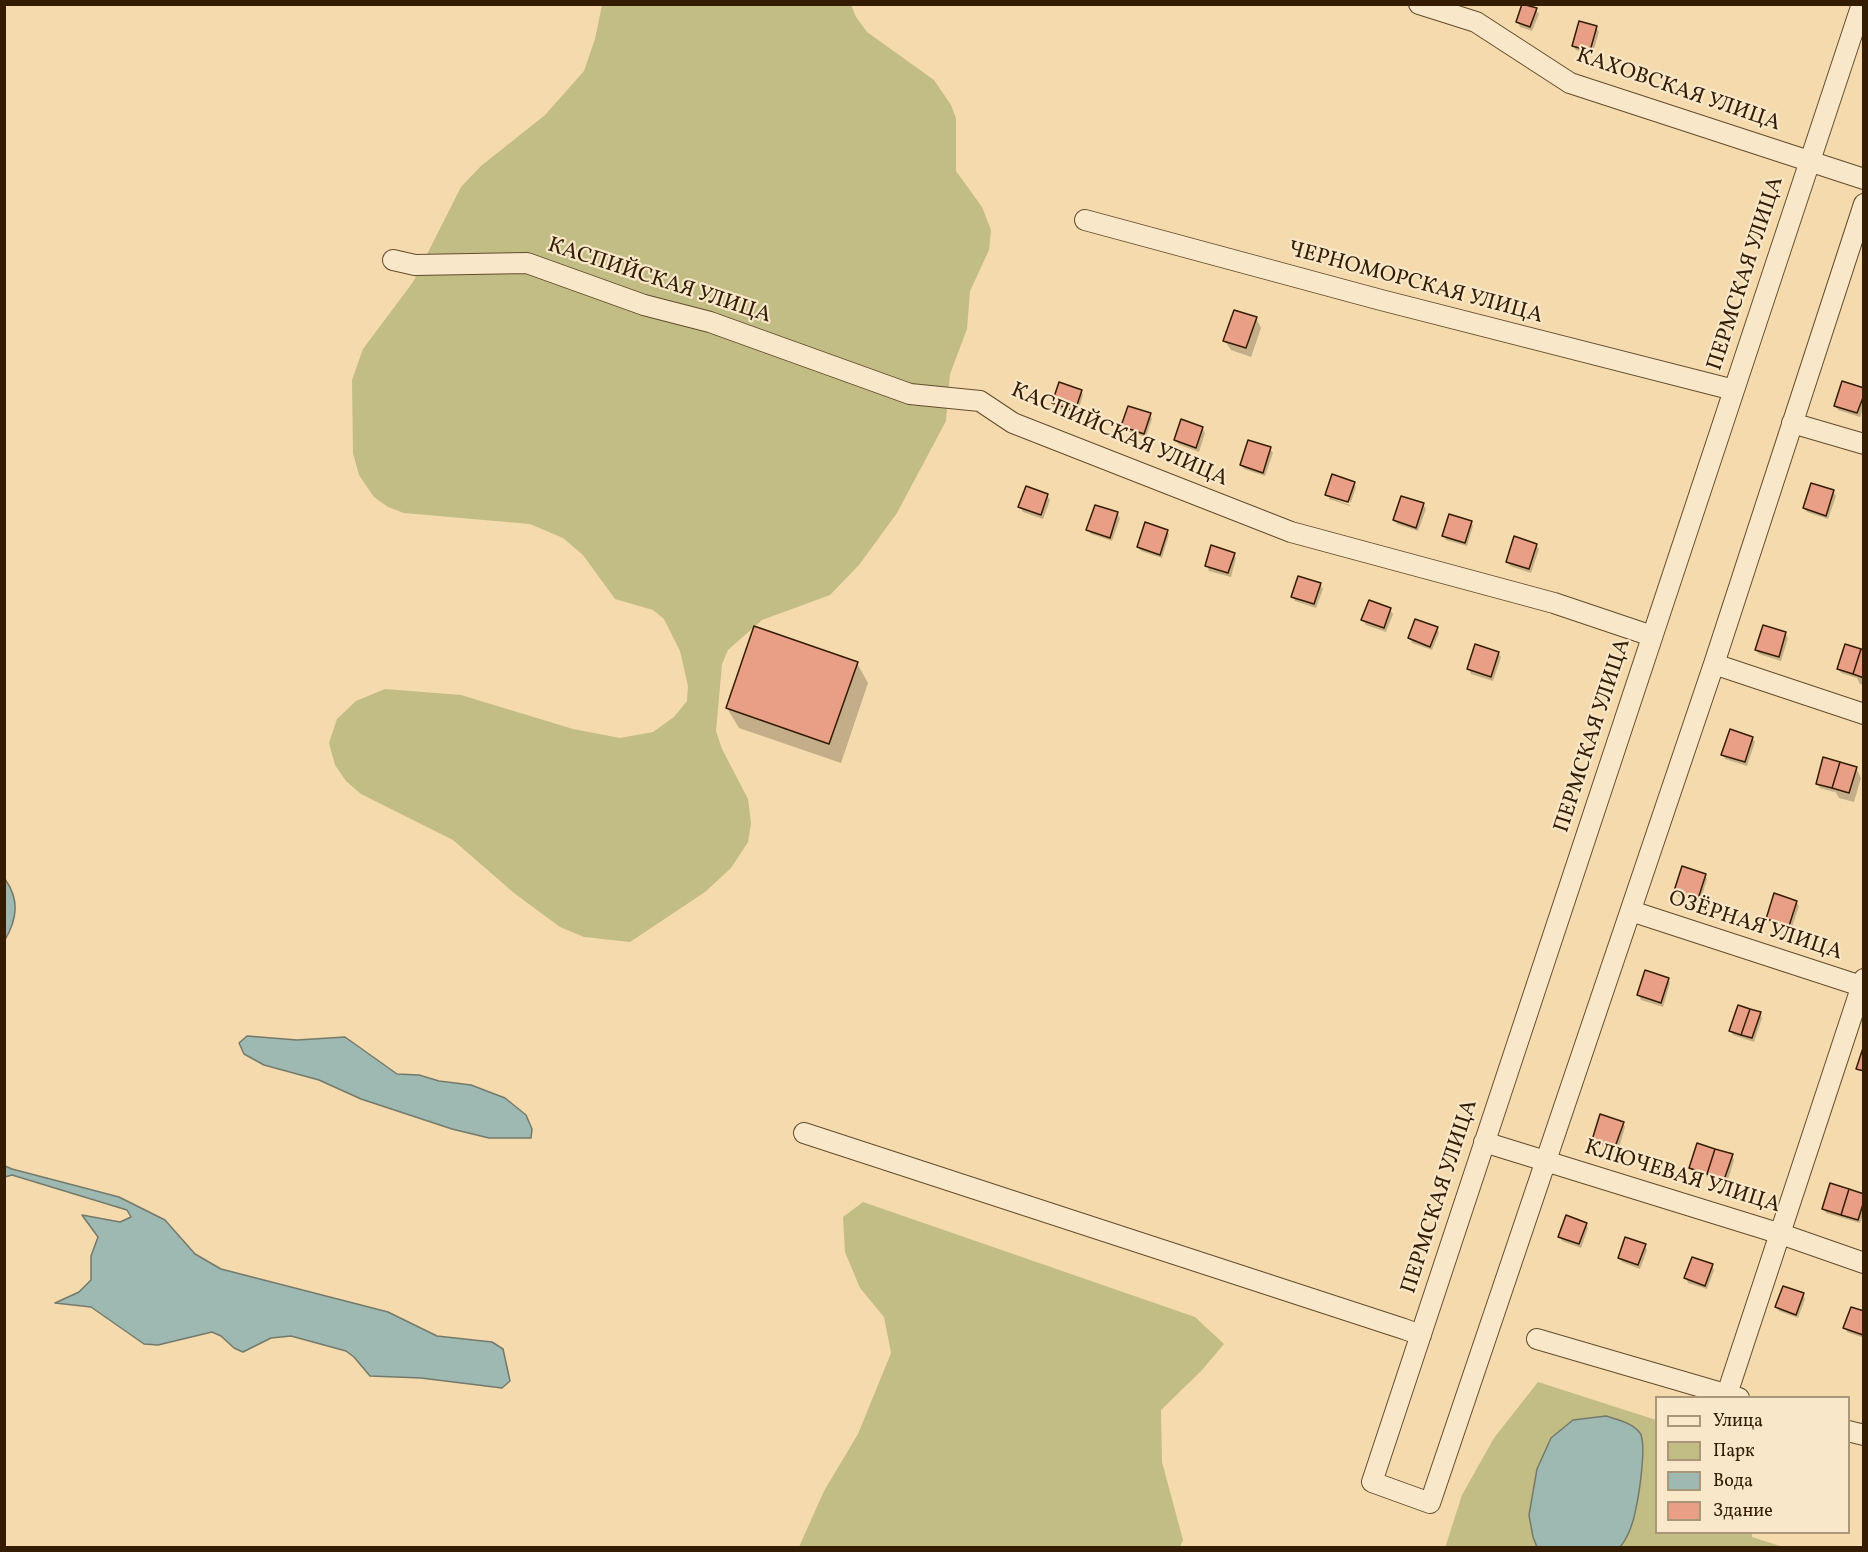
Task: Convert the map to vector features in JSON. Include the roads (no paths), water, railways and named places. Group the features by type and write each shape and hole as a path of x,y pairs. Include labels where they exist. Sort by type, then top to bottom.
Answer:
{"street":[{"name":"КАХОВСКАЯ УЛИЦА","path":"1419,4 1476,22 1570,83 1863,179"},
{"name":"ПЕРМСКАЯ УЛИЦА","path":"1546,1161 1430,1503 1372,1482 1862,4"},
{"path":"1546,1161 1714,664 1863,204"},
{"name":"ЧЕРНОМОРСКАЯ УЛИЦА","path":"1085,220 1381,300 1734,390"},
{"name":"КАСПИЙСКАЯ УЛИЦА","path":"393,260 415,265 527,263 645,305 710,322 910,394 980,401 1013,423 1291,532 1554,603 1652,636"},
{"path":"1792,423 1863,444"},
{"path":"1714,664 1863,714"},
{"name":"ОЗЁРНАЯ УЛИЦА","path":"1631,911 1863,984"},
{"path":"1537,1339 1733,1396 1781,1234 1863,984"},
{"path":"804,1133 1420,1335"},
{"name":"КЛЮЧЕВАЯ УЛИЦА","path":"1484,1142 1781,1234 1863,1263"}],"water":[{"path":"5,879 13,894 15,910 12,925 5,940"},
{"path":"247,1036 297,1040 345,1037 397,1074 419,1075 439,1081 471,1085 505,1098 526,1115 532,1129 531,1138 489,1138 452,1129 361,1099 319,1080 264,1065 244,1054 239,1043"},
{"path":"5,1166 119,1197 165,1220 195,1254 221,1269 388,1312 437,1336 492,1342 503,1349 510,1381 502,1388 421,1378 370,1376 346,1351 291,1336 271,1338 243,1352 212,1332 158,1345 144,1344 91,1307 55,1303 79,1292 91,1280 91,1256 98,1237 82,1215 120,1222 131,1217 127,1210 12,1175 5,1177"},
{"path":"1606,1416 1633,1427 1640,1433 1642,1439 1643,1458 1639,1492 1634,1518 1626,1539 1620,1547 1537,1547 1529,1515 1537,1469 1551,1438 1573,1420"}]}
